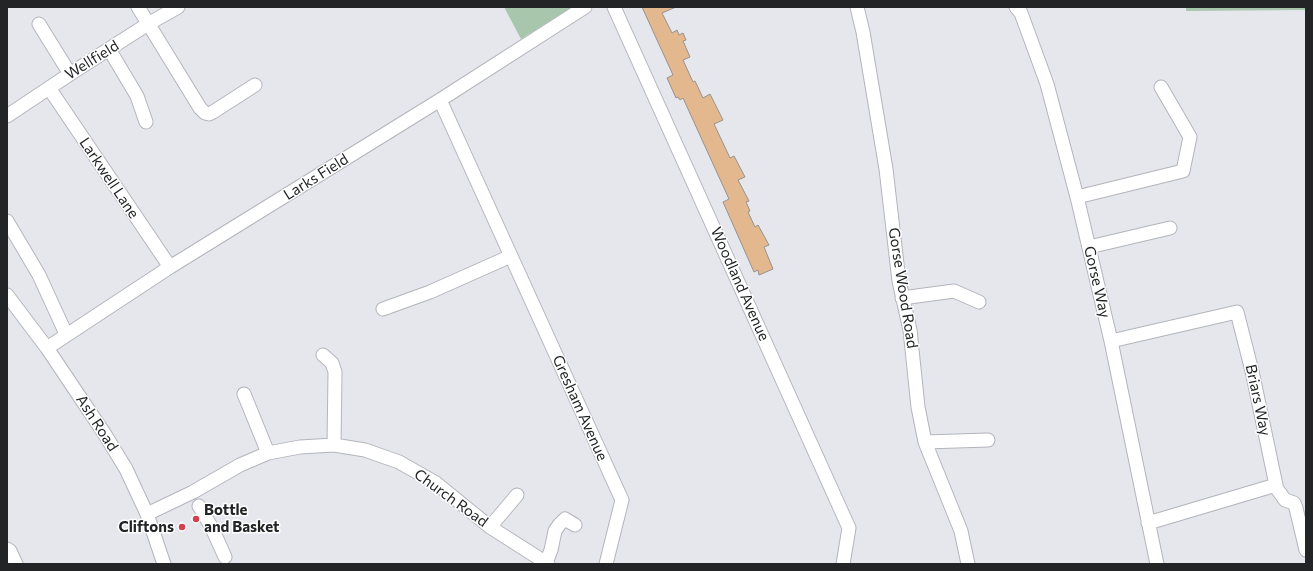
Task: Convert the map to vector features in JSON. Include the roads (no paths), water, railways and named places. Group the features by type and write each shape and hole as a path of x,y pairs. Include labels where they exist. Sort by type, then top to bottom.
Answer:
{"street":[{"path":"138,7 205,114 213,112 255,85"},
{"name":"Wellfield","path":"7,116 148,24 178,7"},
{"name":"Larks Field","path":"47,348 66,334 170,267 440,100 585,7"},
{"name":"Woodland Avenue","path":"614,7 849,528 843,564"},
{"name":"Gorse Wood Road","path":"856,7 863,32 886,169 902,298 910,330 918,406 925,442 961,531 968,564"},
{"name":"Gorse Way","path":"1016,7 1021,13 1047,84 1077,197 1111,341 1157,564"},
{"path":"39,24 70,74"},
{"path":"109,49 138,96 146,122"},
{"path":"1077,197 1183,171 1190,137 1161,87"},
{"name":"Larkwell Lane","path":"49,88 170,267"},
{"name":"Gresham Avenue","path":"440,100 622,500 606,564"},
{"path":"7,221 39,275 66,334"},
{"path":"1089,247 1170,228"},
{"path":"383,309 430,292 510,256"},
{"path":"902,298 954,291 979,302"},
{"name":"Ash Road","path":"7,297 47,348 104,433 126,469 147,514 164,564"},
{"name":"Briars Way","path":"1111,341 1237,312 1252,372 1276,485 1274,486"},
{"path":"323,355 332,363 335,372 334,445"},
{"path":"244,394 268,454"},
{"path":"925,442 988,440"},
{"name":"Church Road","path":"147,514 193,492 240,465 268,454 300,447 334,445 365,450 399,462 436,484 490,527 547,563"},
{"path":"1148,523 1274,486 1285,500 1294,504 1306,550"},
{"path":"490,527 517,495"},
{"path":"199,506 212,528 225,556"},
{"path":"547,563 555,531 559,525 565,519 575,526"},
{"path":"7,549 10,551 16,564"}],"place":[{"name":"Bottle and Basket","path":"196,519"},
{"name":"Cliftons","path":"182,527"}]}
